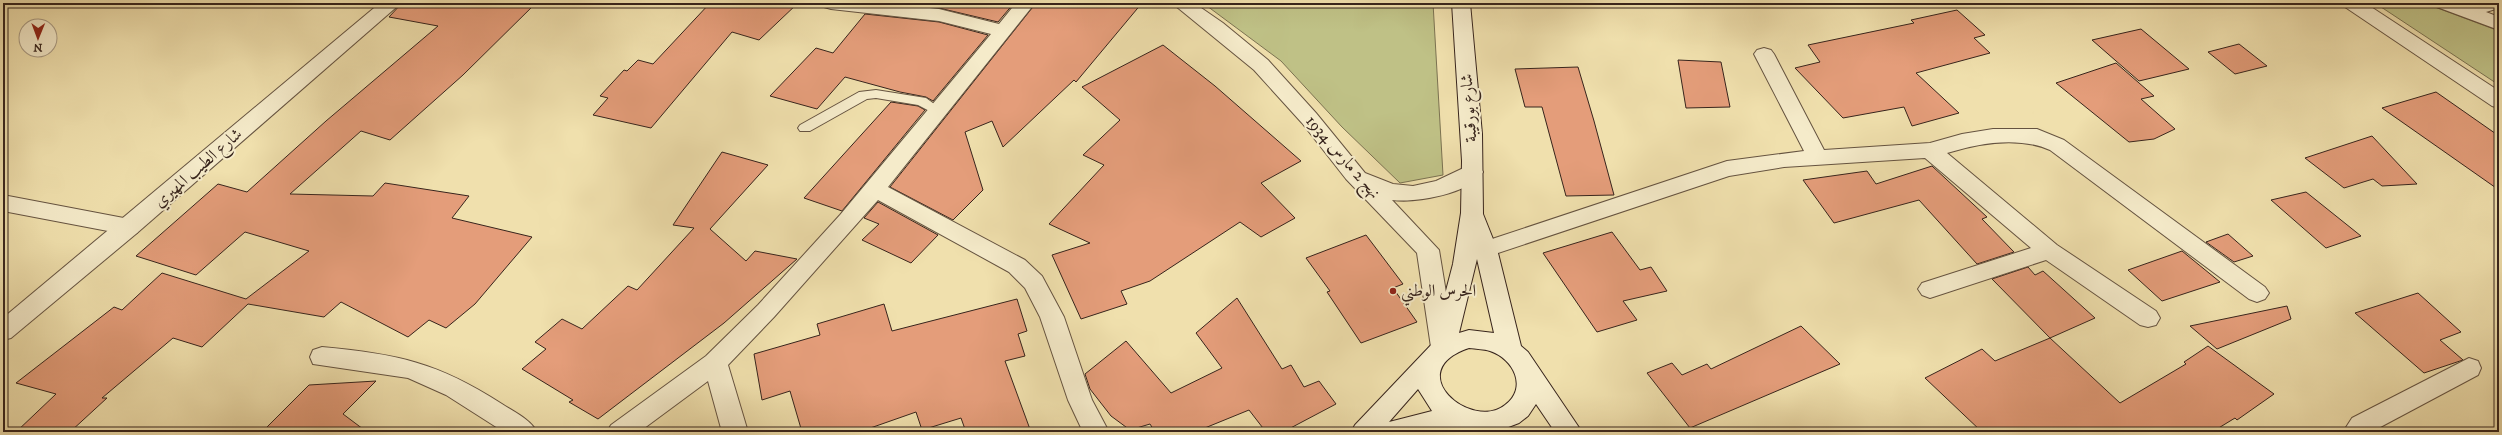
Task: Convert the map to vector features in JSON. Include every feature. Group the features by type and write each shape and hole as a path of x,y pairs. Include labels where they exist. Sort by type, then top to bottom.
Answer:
{"street":[{"name":"شارع الطيب المهيري","path":"3,331 129,227 392,3"},
{"path":"831,3 939,15 1002,31"},
{"path":"620,432 715,363 772,305 874,190 939,112 1002,31 1026,3"},
{"name":"نهج 2 مارس 1934","path":"1181,3 1216,27 1261,65 1309,118 1354,174 1428,250 1437,353"},
{"name":"شارع بورقيبة","path":"1461,3 1472,172 1472,213 1477,249 1510,351"},
{"path":"2352,3 2499,101"},
{"path":"2444,3 2499,24"},
{"path":"2466,12 2495,3"},
{"path":"1764,54 1818,158"},
{"path":"1478,424 1444,410 1433,398 1427,385 1426,371 1437,353 1477,249 1727,169 1757,163 1930,150 1962,141 1994,136 2036,136 2057,145 2257,293"},
{"path":"1930,150 2049,251 2148,318"},
{"path":"1354,174 1391,192 1405,193 1427,191 1450,185 1472,172"},
{"path":"874,190 893,198 1017,266 1034,282 1052,317 1080,400 1096,432"},
{"path":"3,204 129,227"},
{"path":"1930,289 2049,251"},
{"path":"1364,432 1437,353 1455,341 1484,340 1510,351 1526,369 1569,432"},
{"path":"322,357 373,362 410,369 460,391 524,432"},
{"path":"715,363 735,432"},
{"path":"2356,432 2361,426 2469,368"},
{"path":"1390,432 1416,424 1478,424 1503,419 1522,408 1529,396 1530,382 1526,369"}],"lane":[{"path":"804,128 864,95 876,94 920,101 939,112"}],"green space":[{"path":"1203,3 1433,3 1443,175 1400,183 1342,127 1281,61"},
{"path":"2375,3 2424,3 2499,31 2499,85"}],"building":[{"path":"402,3 536,3 463,75 390,140 361,131 290,194 373,196 385,183 469,196 452,218 532,237 475,304 446,328 429,320 408,337 341,302 324,317 248,304 202,347 173,338 102,398 107,398 70,432 16,432 56,394 16,383 114,307 122,310 162,273 246,299 309,251 245,232 196,275 136,256 218,184 247,192 326,121 438,26 389,17"},
{"path":"710,3 798,3 759,40 732,32 651,128 593,115 608,98 600,96 624,70 627,71 638,60 653,64"},
{"path":"898,3 1014,3 998,22 939,8"},
{"path":"1036,3 1142,3 1076,82 1074,80 1003,147 992,121 965,132 983,190 953,220 890,187"},
{"path":"1957,10 1985,35 1974,38 1990,53 1916,73 1959,113 1912,126 1904,107 1843,118 1795,68 1820,62 1808,45 1914,23 1911,20"},
{"path":"865,14 939,22 988,35 933,101 926,97 900,92 845,77 817,109 770,96 816,48 833,53"},
{"path":"2141,29 2189,69 2139,81 2092,40"},
{"path":"2239,44 2267,66 2235,74 2208,52"},
{"path":"1163,45 1215,86 1301,161 1261,183 1295,218 1261,237 1240,222 1150,281 1121,291 1127,304 1081,319 1052,255 1090,243 1049,224 1104,165 1083,155 1120,120 1082,87"},
{"path":"1678,60 1721,62 1730,107 1686,108"},
{"path":"2116,63 2154,96 2141,99 2175,129 2154,139 2129,142 2056,83"},
{"path":"1578,67 1614,195 1566,196 1542,107 1525,107 1515,69"},
{"path":"2436,92 2499,136 2499,190 2382,108"},
{"path":"891,102 918,106 925,110 842,211 804,198"},
{"path":"2372,136 2417,184 2382,186 2373,179 2344,188 2305,158"},
{"path":"722,152 768,165 710,229 746,261 755,251 797,259 724,323 598,419 569,402 573,400 522,369 546,349 535,342 562,319 582,329 628,286 637,290 694,228 673,225"},
{"path":"1932,166 1987,217 1982,219 2014,252 1977,264 1919,200 1834,223 1803,180 1867,171 1876,184"},
{"path":"2306,192 2361,236 2326,248 2271,200"},
{"path":"878,202 938,235 911,263 862,240 879,224 864,218"},
{"path":"1612,232 1640,270 1651,267 1667,291 1623,301 1637,320 1597,332 1543,253"},
{"path":"2228,234 2253,256 2234,262 2206,242"},
{"path":"1366,235 1403,284 1393,288 1417,322 1361,343 1327,292 1330,291 1306,258"},
{"path":"2182,251 2220,282 2162,301 2128,270"},
{"path":"2028,267 2035,275 2043,271 2095,318 2050,338 1992,279"},
{"path":"2418,293 2461,332 2440,340 2463,360 2424,373 2355,313"},
{"path":"1237,298 1282,369 1291,365 1304,387 1319,381 1336,404 1283,432 1266,432 1249,410 1195,432 1155,432 1150,424 1130,430 1111,416 1090,389 1085,374 1126,341 1171,393 1222,368 1196,333"},
{"path":"1017,299 1027,331 1018,334 1025,356 1005,361 1031,432 966,432 961,418 922,430 916,412 859,432 802,432 790,391 762,400 754,354 820,335 817,324 884,304 892,331"},
{"path":"2287,306 2291,319 2217,349 2190,326"},
{"path":"1801,326 1840,364 1690,428 1647,373 1672,363 1682,375 1707,364 1711,369"},
{"path":"2050,338 2120,403 2186,364 2184,362 2208,346 2274,394 2237,420 2235,418 2212,432 1982,432 1925,378 1982,349 1995,361"},
{"path":"376,381 343,414 367,432 262,432 309,385"}],"place":[{"name":"الحرس الوطني","path":"1393,291"}]}
